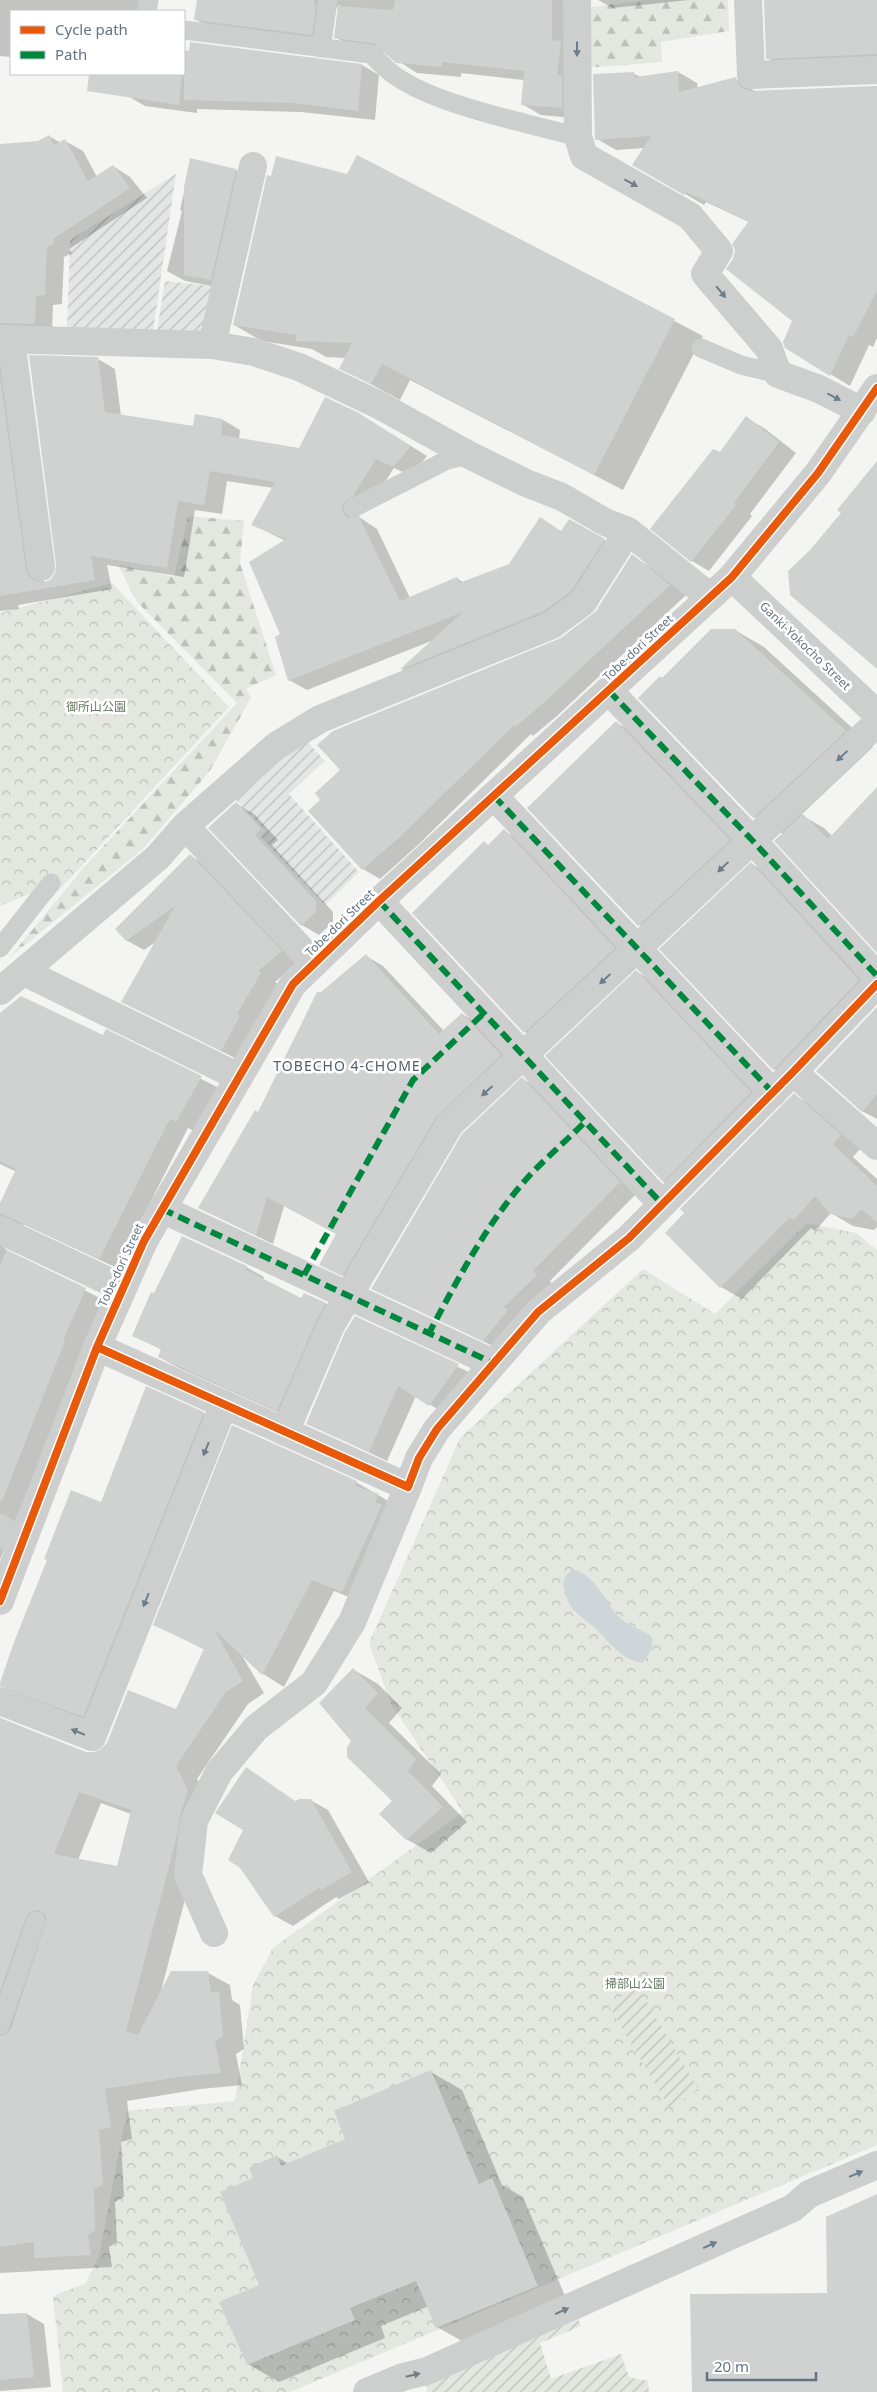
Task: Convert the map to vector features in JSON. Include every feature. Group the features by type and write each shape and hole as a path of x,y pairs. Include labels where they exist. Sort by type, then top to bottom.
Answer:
{"street":[{"path":"577,0 578,136 584,156 690,216 719,251 706,274 770,349 778,374 819,389 872,399"},
{"path":"748,0 751,75 877,70"},
{"path":"212,345 253,166"},
{"path":"41,567 6,340 212,345 254,352 299,367 379,405 469,455 526,483 562,497 605,522 628,531 710,597"},
{"name":"Tobe-dori Street","path":"0,1601 97,1347 144,1241 293,984 379,901 732,577 818,473 872,399"},
{"path":"0,991 158,857 185,826 276,746 320,719 552,625 583,602 628,531"},
{"name":"Ganki-Yokocho Street","path":"732,577 874,709"},
{"path":"609,690 752,840 877,976"},
{"path":"285,1432 331,1325 450,1124 752,840 874,709"},
{"path":"494,796 773,1093"},
{"path":"185,826 314,963"},
{"path":"379,901 662,1204"},
{"path":"24,972 239,1077"},
{"path":"214,1934 188,1875 194,1821 219,1772 256,1728 314,1683 352,1622 419,1458 437,1429 538,1312 629,1238 773,1093 877,984"},
{"path":"793,1072 877,1146"},
{"path":"162,1209 493,1363"},
{"path":"0,1230 123,1288"},
{"path":"97,1347 408,1487"},
{"path":"0,1701 92,1737 224,1404"},
{"path":"0,1528 21,1546"},
{"path":"367,2392 403,2377 427,2371 793,2208 809,2194 877,2165"}],"lane":[{"path":"321,48 328,0"},
{"path":"185,30 371,54 394,75 425,92 472,108 578,136"},
{"path":"701,348 741,365 778,374"},
{"path":"353,508 447,460 469,455"},
{"path":"0,948 51,883"},
{"path":"0,2026 36,1921"}],"shaded area":[{"path":"176,174 153,331 67,330 70,240"},
{"path":"165,281 212,286 202,333 157,331"},
{"path":"303,737 325,761 289,794 359,872 325,905 261,837 266,831 234,798"},
{"path":"574,1570 582,1573 595,1584 620,1618 651,1636 651,1651 642,1663 622,1654 572,1608 566,1596 564,1579"}],"green space":[{"path":"645,0 728,0 729,31 661,42 662,62 585,68 585,8"},
{"path":"188,516 244,521 240,563 276,675 246,689 251,698 209,772 143,849 9,958 85,866 237,703 137,602 118,565 174,577"},
{"name":"御所山公園","path":"112,583 229,707 49,901 34,892 0,906 0,613"},
{"name":"掃部山公園","path":"807,1223 856,1233 877,1250 877,2145 290,2392 63,2392 53,2296 86,2283 99,2256 127,2111 235,2101 253,1985 273,1948 463,1812 391,1704 369,1643 460,1438 643,1269 715,1314"},
{"path":"638,1987 699,2090 669,2107 608,2005"},
{"path":"578,2319 581,2326 540,2343 551,2379 621,2354 629,2377 648,2381 649,2392 427,2392 426,2384"}],"building":[{"path":"197,0 314,0 314,4 316,4 312,35 194,20"},
{"path":"395,0 552,0 552,40 561,41 557,75 562,75 562,108 521,105 524,71 442,62 442,67 396,63 373,43 334,38 338,6 393,10"},
{"path":"764,0 877,0 877,54 766,59"},
{"path":"190,42 362,64 358,111 292,103 184,100 185,50 189,51"},
{"path":"678,71 679,92 736,77 738,84 743,89 752,91 877,86 877,291 853,337 849,335 830,376 785,348 783,342 792,321 726,269 733,259 735,250 732,244 749,221 686,192 684,195 632,165 651,136 595,140 593,74 634,72 635,77"},
{"path":"89,75 182,75 179,105 87,91"},
{"path":"49,135 54,145 65,139 88,181 113,165 130,188 53,239 55,243 47,247 45,295 36,296 35,324 0,323 0,144 38,141"},
{"path":"357,155 675,319 594,475 382,364 371,384 339,369 352,343 296,341 296,335 233,325 267,175 271,176 276,156 347,174"},
{"path":"190,158 236,169 211,280 184,275 184,187"},
{"path":"29,355 98,357 105,412 193,426 195,414 223,419 221,435 299,448 325,397 357,412 411,446 393,467 376,459 353,496 344,502 342,507 343,513 347,518 359,517 400,601 457,577 459,583 509,564 540,517 561,531 569,519 605,539 571,591 544,611 399,670 463,612 288,681 275,637 280,634 249,562 286,539 251,525 275,482 210,471 204,505 178,501 167,568 91,556 95,580 0,596 0,376 26,570 28,576 35,581 44,582 50,580 55,573 56,565"},
{"path":"746,416 779,442 734,503 736,505 691,562 650,529 713,449 720,452"},
{"path":"877,461 877,669 790,595 788,571 810,550 841,513 837,510"},
{"path":"632,554 670,585 539,707 515,727 514,725 401,836 362,870 308,811 320,800 315,793 340,770 317,745 333,731 561,638 596,611"},
{"path":"711,629 735,629 846,731 753,818 638,698 660,676 662,678"},
{"path":"616,721 730,840 638,926 527,808"},
{"path":"877,787 877,953 774,841 803,814 828,839"},
{"path":"236,802 261,829 255,835 316,901 316,912 301,926 208,828"},
{"path":"504,829 615,948 524,1033 412,913 484,841 488,845"},
{"path":"190,854 282,951 258,971 261,973 237,1014 240,1016 221,1051 121,1002 175,906 126,941 115,929"},
{"path":"751,862 859,980 773,1070 659,949"},
{"path":"366,954 439,1034 462,1013 501,1055 437,1116 342,1276 319,1265 336,1234 267,1197 256,1235 198,1208 255,1110 258,1112 317,992 321,992"},
{"path":"636,970 751,1092 663,1182 545,1056"},
{"path":"21,996 103,1035 106,1029 202,1076 176,1122 170,1119 99,1259 0,1213 0,1203 16,1169 0,1161 0,1013"},
{"path":"877,1007 877,1094 862,1112 816,1071"},
{"path":"522,1077 620,1182 533,1271 537,1275 504,1307 508,1310 483,1341 371,1289 462,1134"},
{"path":"794,1093 841,1135 833,1144 877,1186 877,1222 861,1209 852,1219 830,1214 815,1196 794,1220 790,1217 720,1288 665,1233 684,1213 680,1209"},
{"path":"182,1236 247,1266 246,1270 301,1298 304,1293 326,1303 317,1319 277,1411 158,1357 161,1349 132,1336 151,1292 154,1293"},
{"path":"7,1250 86,1288 63,1340 65,1341 2,1501 0,1501 0,1265"},
{"path":"355,1316 459,1364 429,1406 398,1386 369,1452 306,1424 345,1332"},
{"path":"146,1386 204,1412 83,1717 0,1686 0,1683 14,1642 47,1560 44,1559 71,1490 101,1502"},
{"path":"232,1425 357,1481 355,1486 379,1494 375,1502 382,1505 342,1592 312,1580 262,1675 214,1629 243,1681 226,1692 176,1766 188,1790 126,2031 138,2035 171,1971 208,1971 211,1993 219,1991 223,2037 215,2041 221,2073 178,2077 105,2089 111,2127 99,2130 103,2185 94,2189 95,2230 88,2235 91,2255 34,2258 34,2242 0,2247 0,2036 7,2034 11,2029 47,1919 45,1914 39,1910 29,1912 0,1991 0,1718 86,1752 94,1752 101,1749 107,1743 128,1690 176,1709 204,1649 153,1625","holes":["79,1792 131,1810 117,1866 54,1854"]},
{"path":"353,1668 378,1693 365,1708 416,1759 408,1771 443,1807 406,1840 379,1814 392,1801 347,1757 347,1747 351,1741 319,1703"},
{"path":"246,1767 295,1801 311,1799 352,1872 321,1890 319,1888 274,1917 240,1868 228,1860 243,1830 215,1813"},
{"path":"431,2070 479,2184 492,2178 538,2286 436,2328 416,2281 350,2308 355,2320 247,2365 219,2302 259,2285 220,2192 253,2178 249,2168 277,2155 281,2166 345,2139 334,2111"},
{"path":"877,2194 877,2392 692,2392 690,2294 827,2293 826,2217"},
{"path":"27,2313 34,2377 0,2380 0,2314"}],"marked path":[{"path":"609,691 752,840 877,976"},
{"path":"494,796 773,1093"},
{"path":"379,901 662,1204"},
{"path":"304,1275 413,1080 484,1013"},
{"path":"428,1335 474,1252 500,1212 530,1175 585,1122"},
{"path":"162,1209 493,1363"}],"cycle path":[{"path":"0,1601 97,1347 144,1241 293,984 379,901 732,577 818,473 877,388"},
{"path":"97,1347 408,1487 419,1458 437,1429 538,1312 629,1238 877,984"}],"district":[{"name":"TOBECHO 4-CHOME","path":"347,1066"}]}
